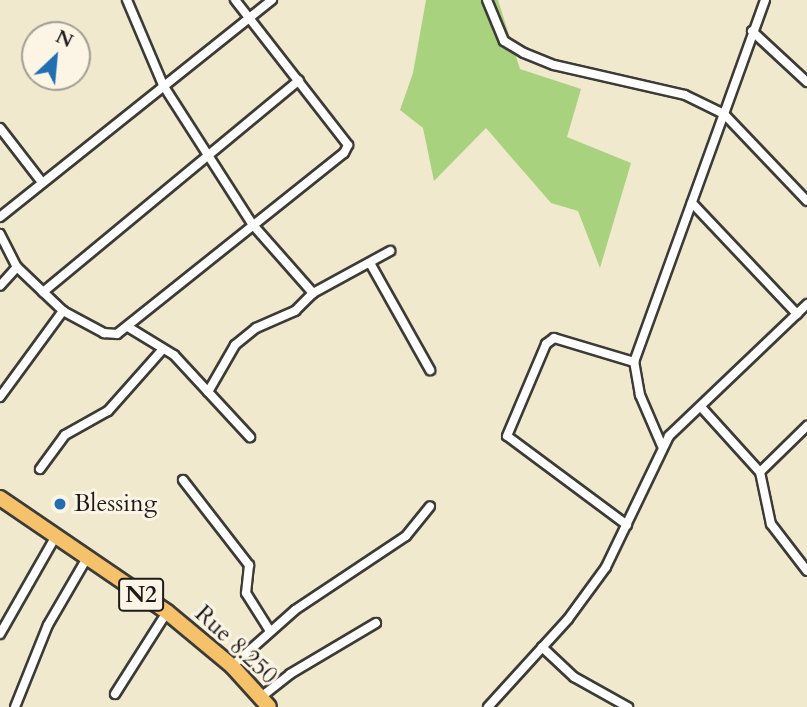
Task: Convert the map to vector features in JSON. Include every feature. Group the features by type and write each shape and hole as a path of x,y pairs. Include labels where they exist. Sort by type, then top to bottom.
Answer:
{"highway":[{"name":"Rue 8.250","path":"0,498 167,612 232,666 265,702"}],"street":[{"path":"127,0 163,85 253,225 313,293"},
{"path":"0,234 17,267 63,311 111,336 128,327 347,148 299,80 235,0"},
{"path":"0,218 41,181 272,0"},
{"path":"487,0 504,41 524,53 554,65 685,96 724,114 807,201"},
{"path":"662,446 640,395 634,362 765,0"},
{"path":"752,31 807,82"},
{"path":"43,292 299,80"},
{"path":"0,128 41,181"},
{"path":"692,203 797,314"},
{"path":"208,392 235,345 263,323 303,307 313,293 390,251"},
{"path":"370,263 430,370"},
{"path":"0,286 17,267"},
{"path":"488,707 588,593 627,525 662,446 807,304"},
{"path":"0,397 63,311"},
{"path":"128,327 163,349 250,437"},
{"path":"627,525 507,436 547,344 554,338 634,362"},
{"path":"40,469 65,435 108,411 163,349"},
{"path":"701,407 760,472 771,524 807,571"},
{"path":"760,472 807,426"},
{"path":"183,480 249,565 246,593 270,631"},
{"path":"232,666 270,631 373,561 419,523 430,506"},
{"path":"0,634 55,536"},
{"path":"15,707 48,625 87,558"},
{"path":"115,694 167,612"},
{"path":"265,702 290,674 376,623"},
{"path":"542,647 574,677 628,707"}],"green space":[{"path":"426,0 498,0 520,69 581,89 567,137 631,163 600,268 578,211 551,203 486,128 434,181 423,128 400,110 413,73"}],"place":[{"name":"Blessing","path":"60,504"}]}
